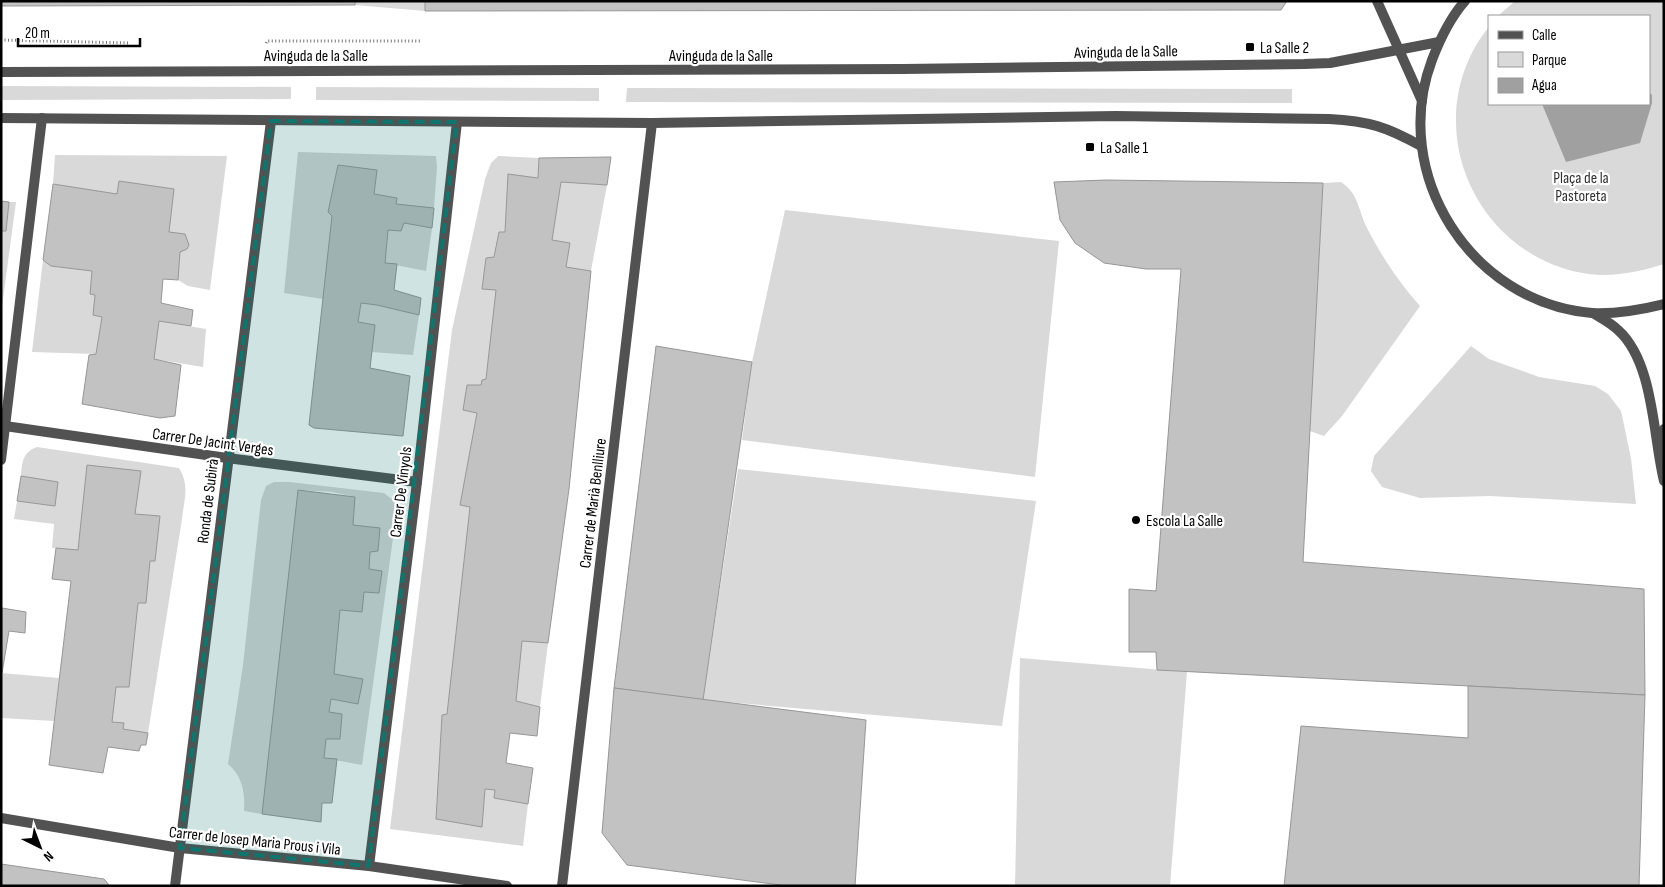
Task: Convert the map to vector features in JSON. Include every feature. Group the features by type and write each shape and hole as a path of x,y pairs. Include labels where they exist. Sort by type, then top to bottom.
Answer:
{"street":[{"path":"1377,1 1422,101"},
{"path":"1465,1 1439,42 1425,78 1422,101 1421,146 1426,172 1434,196 1456,234 1478,260 1497,277 1543,301 1593,313 1634,311 1664,304"},
{"name":"Avinguda de la Salle","path":"1,72 884,70 1304,64 1330,63 1439,42"},
{"path":"1,118 652,123 1116,116 1329,119 1358,120 1389,129 1421,146"},
{"path":"1,460 42,118"},
{"name":"Ronda de Subirà","path":"175,886 227,458 271,121"},
{"name":"Carrer De Vinyols","path":"369,866 417,482 457,122"},
{"name":"Carrer de Marià Benlliure","path":"562,886 652,123"},
{"path":"1593,313 1619,330 1636,354 1646,382 1664,482"},
{"name":"Carrer De Jacint Verges","path":"5,426 227,458 417,482"},
{"path":"1661,469 1664,429"},
{"name":"Carrer de Josep Maria Prous i Vila","path":"1,818 180,848 369,866 507,886"}],"highlighted area":[{"path":"271,121 457,122 369,866 180,848"}],"green space":[{"path":"355,1 425,1 425,11 355,5"},
{"name":"Plaça de la Pastoreta","path":"1515,1 1664,1 1664,264 1618,274 1589,274 1561,268 1536,256 1513,241 1493,221 1477,199 1466,174 1458,147 1456,119 1458,94 1469,58 1488,28 1488,105 1650,105 1650,15 1499,15"},
{"path":"1,86 291,87 291,99 1,100"},
{"path":"316,87 599,88 599,101 316,100"},
{"path":"627,88 1292,89 1292,103 626,102"},
{"path":"298,152 436,156 434,208 396,204 396,198 374,194 377,170 338,165 328,212 332,216 323,299 284,293"},
{"path":"55,155 227,156 210,290 188,286 178,280 180,252 187,249 189,245 185,234 169,232 174,189 119,181 117,194 53,184"},
{"path":"498,156 539,158 538,178 508,175 505,232 494,257 486,258 482,289 496,290 486,379 482,380 481,385 467,385 463,410 477,413 460,505 470,507 447,714 442,715 436,819 482,827 485,789 495,790 495,798 528,804 523,846 390,829 452,330 485,179 491,163"},
{"path":"561,182 607,185 591,271 566,267 570,243 552,240"},
{"path":"1341,182 1355,197 1367,228 1385,259 1420,306 1342,416 1324,436 1310,431 1323,183"},
{"path":"9,202 16,202 1,314 1,231 6,231"},
{"path":"785,210 1059,241 1035,477 742,440 752,362"},
{"path":"404,223 432,228 426,271 385,263 388,230"},
{"path":"43,260 51,266 92,271 90,294 95,295 94,315 102,317 96,354 32,352"},
{"path":"361,303 419,315 413,355 371,352 375,325 358,322"},
{"path":"159,321 206,329 203,367 154,359"},
{"path":"1471,346 1489,359 1539,377 1595,386 1608,394 1621,411 1631,458 1636,504 1490,496 1420,498 1382,487 1371,471 1374,456"},
{"path":"37,447 179,468 182,475 185,499 148,733 123,729 124,723 112,722 116,687 129,687 138,603 146,603 150,561 155,561 160,516 135,514 140,471 87,465 78,550 52,548 54,524 14,519 17,501 55,506 57,482 21,476 24,458 32,449"},
{"path":"738,469 1036,501 1002,726 703,700"},
{"path":"274,482 384,493 394,501 397,509 362,765 324,758 326,739 340,739 341,714 329,712 331,699 357,704 334,674 340,610 362,612 364,592 379,593 382,571 369,569 370,552 378,551 380,528 353,525 355,497 332,492 299,490 262,814 244,811 244,798 240,780 228,764 243,665 261,500 266,486"},
{"path":"522,641 548,643 540,707 516,701"},
{"path":"1020,658 1187,672 1170,886 1015,886"},
{"path":"1,673 59,678 54,721 1,718"}],"water":[{"path":"1650,93 1652,95 1652,103 1640,143 1566,162 1542,105 1650,105"}],"building":[{"path":"1,1 355,1 355,5 1,6"},
{"path":"425,1 1287,1 1281,10 425,11"},
{"path":"611,157 607,185 561,182 552,240 570,243 566,267 591,271 569,489 548,643 522,641 516,701 540,707 537,736 510,733 506,763 533,768 528,804 494,798 495,790 485,789 482,827 436,819 442,715 447,714 470,507 460,505 477,413 463,410 467,385 481,385 482,380 486,379 496,290 482,289 486,258 494,257 499,232 505,232 508,174 538,178 539,158"},
{"path":"338,165 377,170 374,194 397,198 396,204 434,208 432,228 404,223 401,231 388,230 385,263 397,264 394,290 421,298 419,315 361,303 358,322 375,325 370,368 410,376 403,436 314,428 309,425 332,216 328,212"},
{"path":"1106,180 1323,183 1303,562 1644,589 1645,695 1157,670 1156,652 1129,652 1129,589 1156,591 1181,269 1146,269 1104,263 1075,243 1060,220 1054,182"},
{"path":"119,181 174,189 169,232 185,234 189,245 187,249 180,252 178,280 163,279 161,303 193,310 191,326 159,321 154,359 181,365 175,416 160,418 82,404 89,355 96,354 102,317 93,315 95,295 90,294 92,271 51,266 43,260 53,184 117,194"},
{"path":"1,201 9,202 6,231 1,231"},
{"path":"656,346 752,362 703,700 614,688"},
{"path":"87,465 141,471 135,514 160,516 155,561 150,561 146,603 138,603 129,687 116,687 112,722 124,723 123,729 148,733 146,745 141,745 139,751 108,747 103,773 49,765 71,581 52,579 56,548 78,550"},
{"path":"21,476 58,482 55,506 17,501"},
{"path":"298,490 355,497 353,525 380,528 378,551 370,552 369,569 382,571 379,593 364,592 362,612 340,610 334,674 363,679 358,704 331,699 329,712 342,714 340,739 326,739 324,758 337,759 332,803 322,803 321,822 262,814"},
{"path":"2,608 26,612 25,633 9,631 2,673"},
{"path":"1468,686 1645,695 1639,886 1284,886 1301,726 1468,738"},
{"path":"614,688 866,720 855,886 788,886 627,865 602,833"},
{"path":"1,864 104,879 110,886 1,886"}],"place":[{"name":"La Salle 2","path":"1250,47"},
{"name":"La Salle 1","path":"1090,147"},
{"name":"Escola La Salle","path":"1136,520"}]}
